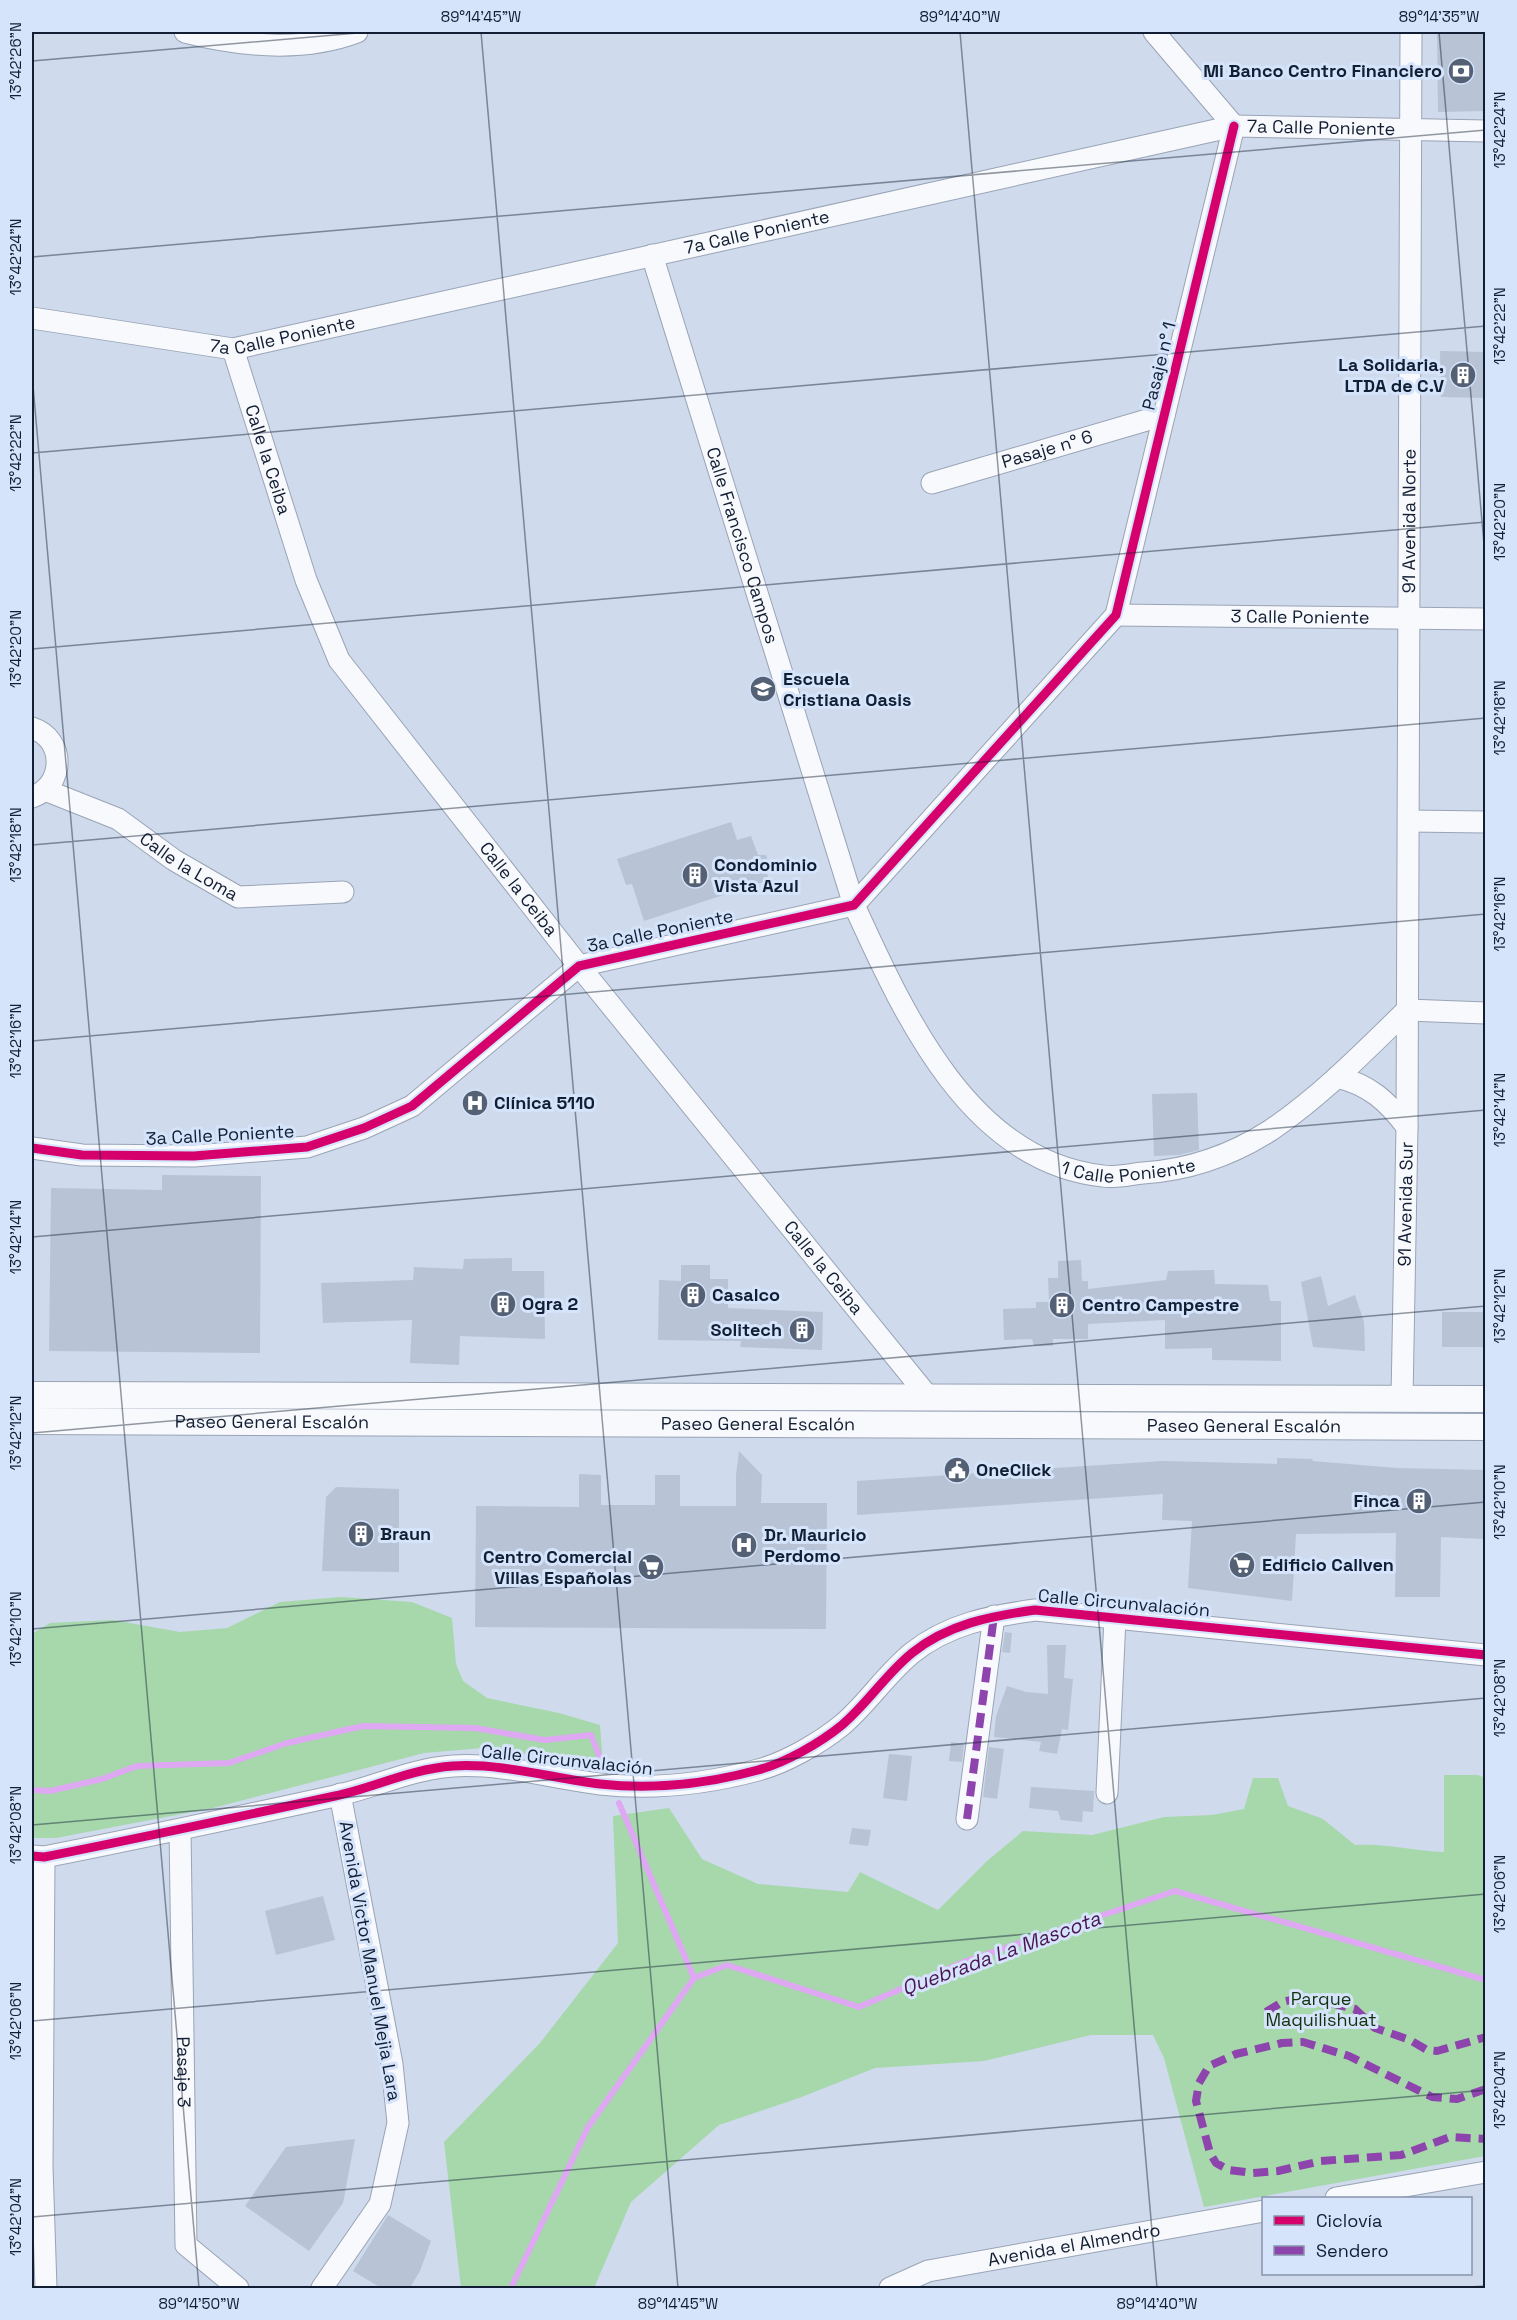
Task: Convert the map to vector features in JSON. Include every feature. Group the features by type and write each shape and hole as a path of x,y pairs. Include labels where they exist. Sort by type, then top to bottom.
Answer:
{"main road":[{"name":"Paseo General Escalón","path":"32,1395 1485,1399"},
{"name":"Paseo General Escalón","path":"32,1421 1485,1427"}],"street":[{"path":"185,32 214,39 285,47 357,32"},
{"path":"1154,32 1234,126"},
{"name":"91 Avenida Norte","path":"1407,1010 1409,821 1407,619 1412,32"},
{"name":"7a Calle Poniente","path":"32,318 233,349 1234,126 1485,131"},
{"name":"Pasaje n° 1","path":"1116,615 1234,126"},
{"name":"Calle Francisco Campos","path":"652,255 854,905"},
{"name":"Calle la Ceiba","path":"233,349 306,580 339,660 579,966 930,1399"},
{"name":"Pasaje n° 6","path":"932,483 1164,415"},
{"path":"854,905 1116,615"},
{"name":"3 Calle Poniente","path":"1116,615 1485,619"},
{"path":"32,728 47,737 58,758 57,770 38,794"},
{"name":"Calle la Loma","path":"38,794 118,819 174,860 238,897 343,892"},
{"path":"1409,821 1485,822"},
{"name":"3a Calle Poniente","path":"32,1148 82,1155 195,1156 306,1147 364,1128 412,1106 579,966 854,905"},
{"name":"1 Calle Poniente","path":"854,905 881,965 930,1053 975,1110 1013,1144 1055,1165 1104,1177 1162,1172 1217,1159 1271,1130 1337,1077 1407,1010"},
{"path":"1407,1010 1485,1013"},
{"name":"91 Avenida Sur","path":"1402,1399 1407,1010"},
{"path":"1337,1077 1359,1083 1378,1094 1407,1128"},
{"name":"Calle Circunvalación","path":"38,1856 180,1830 340,1794 402,1774 454,1766 528,1770 600,1784 663,1786 717,1781 762,1769 802,1750 841,1726 912,1653 933,1639 961,1625 993,1616 1035,1610 1485,1655"},
{"path":"966,1819 993,1616"},
{"path":"1107,1793 1115,1618"},
{"name":"Avenida Victor Manuel Mejia Lara","path":"322,2289 380,2204 398,2123 392,2064 340,1794"},
{"name":"Pasaje 3","path":"180,1830 186,2245 238,2289"},
{"path":"38,1856 37,2167 46,2289"},
{"path":"1347,2197 1485,2172"},
{"name":"Avenida el Almendro","path":"890,2289 928,2271 1262,2211"}],"green space":[{"path":"341,1597 412,1602 452,1618 456,1664 463,1681 487,1698 559,1713 600,1725 603,1765 483,1748 424,1753 213,1808 56,1838 32,1838 32,1634 50,1623 113,1620 180,1632 227,1628 280,1602"},
{"name":"Parque Maquilishuat","path":"1444,1775 1478,1775 1485,1778 1485,2156 1204,2207 1164,2058 1153,2035 1091,2035 984,2061 875,2068 799,2098 719,2125 631,2202 594,2288 461,2288 444,2142 540,2043 618,1943 613,1816 669,1808 702,1859 758,1884 848,1892 860,1872 938,1910 987,1861 1023,1831 1092,1835 1164,1817 1212,1815 1244,1809 1253,1778 1278,1778 1288,1806 1323,1819 1355,1845 1444,1852"}],"building":[{"name":"Mi Banco Centro Financiero","path":"1437,32 1485,32 1485,111 1438,112"},
{"name":"La Solidaria, LTDA de C.V","path":"1440,351 1485,352 1485,398 1441,397"},
{"name":"Condominio Vista Azul","path":"731,822 737,840 751,836 758,855 766,855 770,869 766,870 769,880 644,921 632,884 626,885 617,859"},
{"path":"1197,1093 1199,1150 1179,1155 1154,1156 1152,1094"},
{"path":"162,1175 261,1176 260,1353 49,1351 51,1188 162,1190"},
{"path":"512,1258 512,1271 544,1271 545,1339 460,1336 459,1365 410,1363 412,1320 323,1323 321,1283 413,1280 414,1267 463,1269 464,1259"},
{"path":"1081,1260 1082,1281 1088,1281 1088,1289 1166,1280 1168,1271 1214,1270 1215,1284 1268,1285 1270,1301 1281,1301 1281,1361 1212,1360 1212,1348 1165,1349 1165,1320 1088,1324 1088,1339 1053,1339 1053,1346 1034,1346 1032,1339 1004,1340 1003,1309 1036,1308 1036,1302 1049,1302 1048,1278 1058,1278 1058,1261"},
{"path":"681,1265 710,1265 710,1279 728,1279 728,1308 823,1312 822,1350 740,1347 741,1341 658,1340 659,1280 681,1281"},
{"path":"1321,1276 1328,1306 1355,1295 1364,1322 1365,1351 1313,1347 1301,1282"},
{"path":"1442,1312 1485,1312 1485,1347 1442,1347"},
{"name":"Centro Comercial Villas Españolas","path":"739,1451 762,1475 761,1503 827,1503 826,1629 475,1627 476,1506 579,1507 579,1474 601,1475 601,1505 655,1505 655,1475 680,1475 680,1506 736,1506"},
{"path":"1277,1458 1313,1459 1312,1461 1397,1468 1485,1470 1485,1539 1441,1537 1440,1597 1395,1597 1396,1533 1296,1534 1292,1601 1188,1588 1192,1521 1162,1520 1163,1494 857,1515 857,1481 1163,1461 1277,1464"},
{"name":"Braun","path":"336,1487 399,1489 399,1572 322,1571 326,1497"},
{"path":"1005,1632 1012,1633 1010,1653 1002,1652"},
{"path":"1047,1645 1066,1645 1064,1678 1073,1679 1068,1730 1062,1729 1057,1754 1039,1751 1041,1742 994,1737 996,1716 1007,1686 1026,1692 1048,1694"},
{"path":"951,1742 964,1744 962,1762 949,1761"},
{"path":"989,1747 1004,1749 997,1799 983,1797"},
{"path":"889,1754 912,1756 907,1801 883,1798"},
{"path":"1031,1787 1094,1791 1093,1812 1083,1811 1082,1822 1061,1820 1058,1811 1029,1808"},
{"path":"852,1828 871,1830 868,1846 849,1844"},
{"path":"323,1896 335,1940 276,1955 265,1911"},
{"path":"355,2139 343,2203 309,2251 245,2206 286,2147"},
{"path":"388,2215 431,2241 420,2271 409,2289 383,2289 353,2271"}],"waterway":[{"path":"32,1790 50,1791 102,1779 137,1766 229,1763 287,1743 363,1726 475,1728 545,1740 591,1735 603,1765"},
{"path":"619,1803 694,1978"},
{"name":"Quebrada La Mascota","path":"511,2288 588,2127 694,1978 727,1965 859,2007 966,1961 1175,1891 1486,1980"}],"marked path":[{"path":"967,1819 994,1616"},
{"path":"1266,2012 1282,2002 1295,1999 1321,2001 1355,2009 1375,2028 1410,2040 1427,2050 1437,2051 1486,2037"},
{"path":"1486,2089 1457,2099 1432,2097 1349,2056 1303,2042 1282,2043 1236,2054 1209,2066 1199,2083 1196,2101 1210,2153 1216,2163 1229,2170 1253,2173 1278,2171 1321,2161 1401,2155 1450,2137 1486,2139"}],"cycle path":[{"path":"32,1148 82,1155 194,1156 307,1147 364,1128 412,1106 579,966 854,905 1116,615 1234,126"},
{"path":"32,1856 44,1857 153,1835 335,1796 408,1774 453,1766 490,1767 620,1786 660,1786 738,1775 779,1763 823,1739 851,1717 903,1661 940,1635 970,1623 1035,1610 1486,1655"}],"place":[{"name":"Mi Banco Centro Financiero","path":"1461,71"},
{"name":"La Solidaria, LTDA de C.V","path":"1463,375"},
{"name":"Escuela Cristiana Oasis","path":"763,689"},
{"name":"Condominio Vista Azul","path":"695,875"},
{"name":"Clínica 5110","path":"475,1103"},
{"name":"Casalco","path":"693,1295"},
{"name":"Ogra 2","path":"503,1304"},
{"name":"Centro Campestre","path":"1062,1305"},
{"name":"Solitech","path":"802,1330"},
{"name":"OneClick","path":"957,1470"},
{"name":"Finca","path":"1419,1501"},
{"name":"Braun","path":"361,1534"},
{"name":"Dr. Mauricio Perdomo","path":"744,1545"},
{"name":"Edificio Callven","path":"1242,1565"},
{"name":"Centro Comercial Villas Españolas","path":"651,1567"}]}
